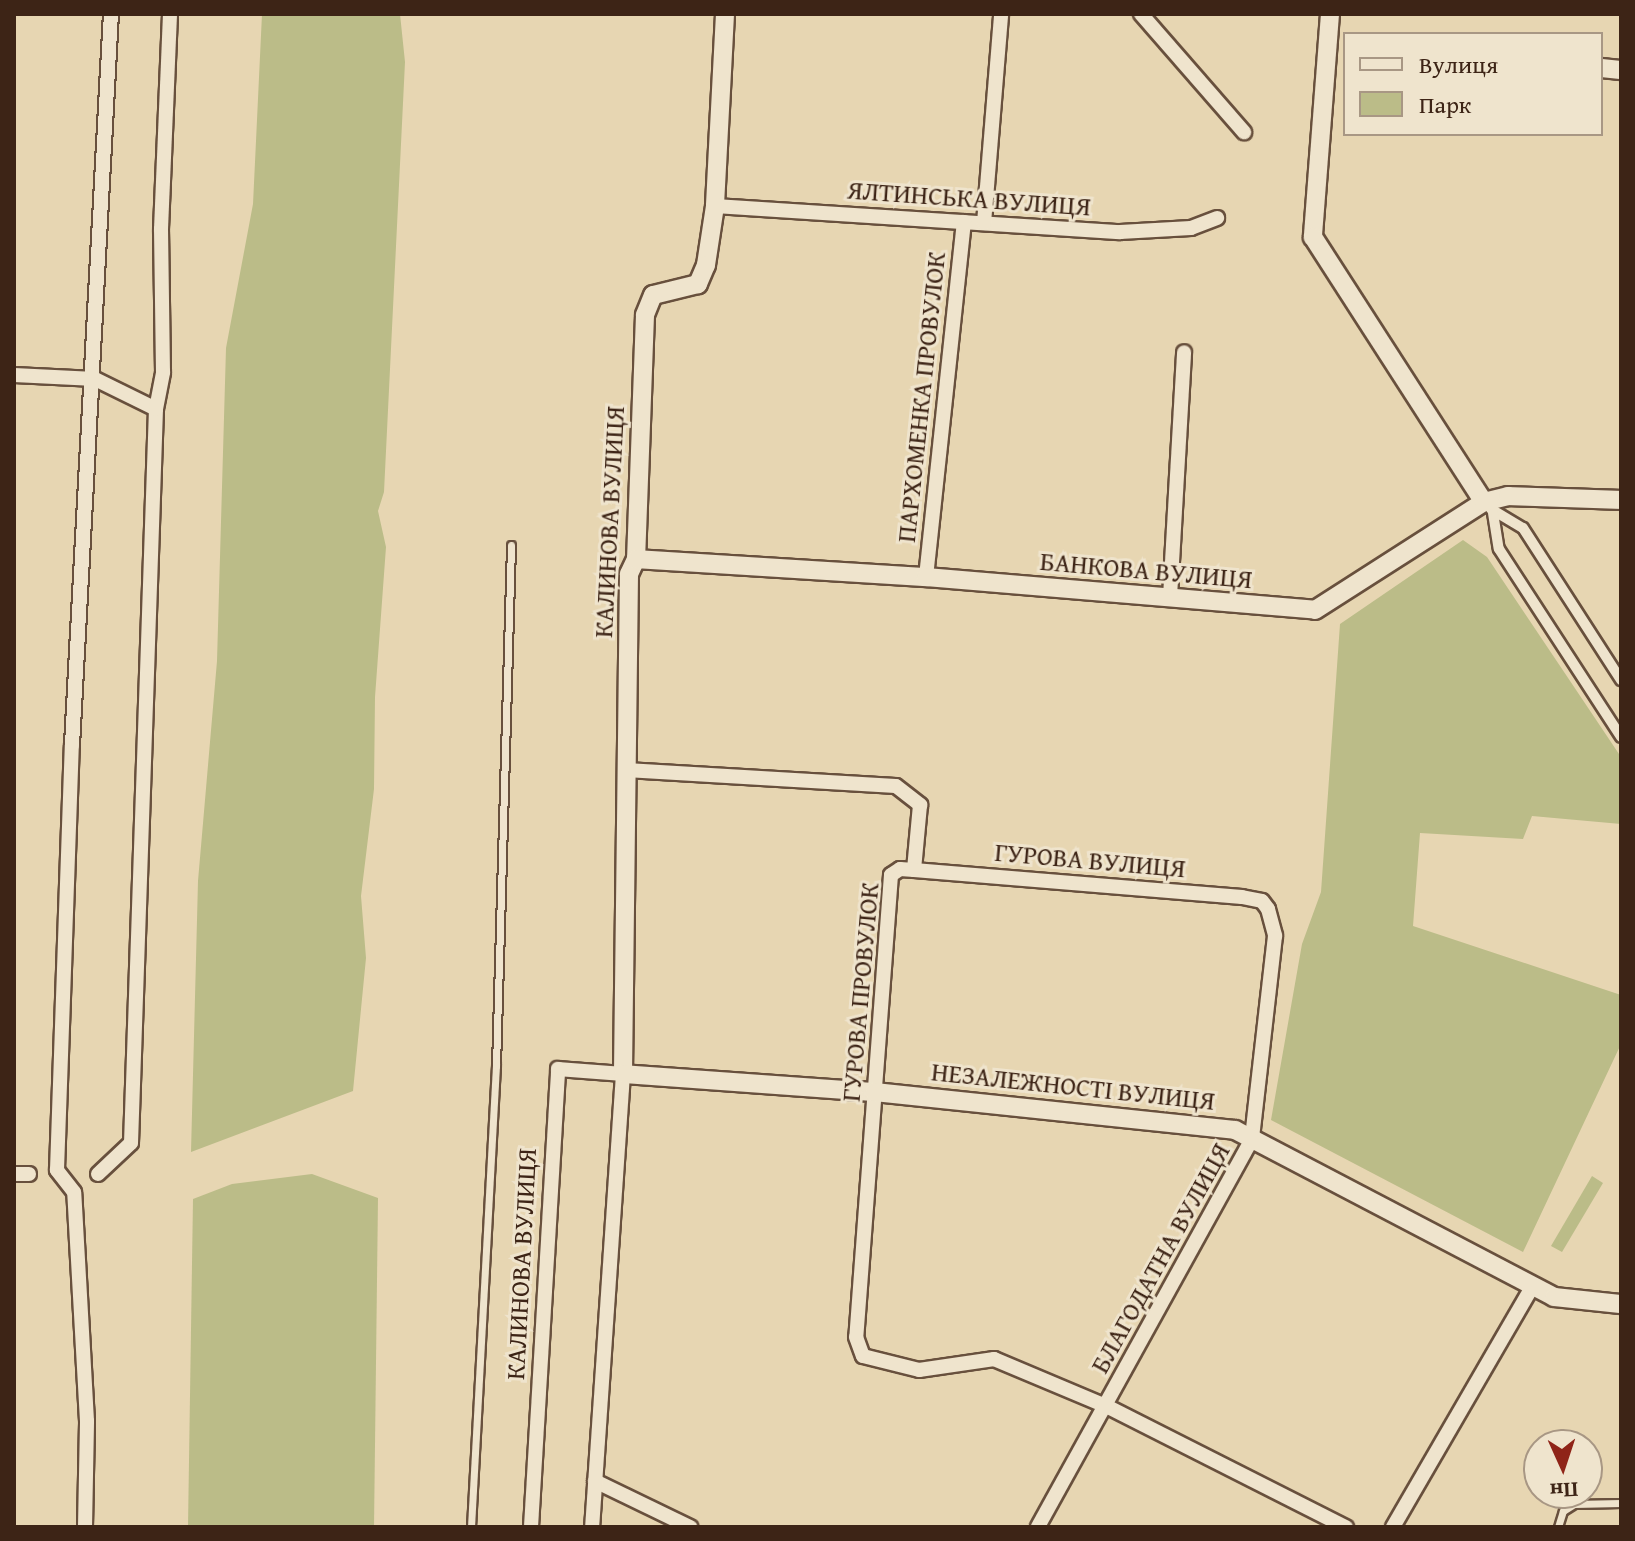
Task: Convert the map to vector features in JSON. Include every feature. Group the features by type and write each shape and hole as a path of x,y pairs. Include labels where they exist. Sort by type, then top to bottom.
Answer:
{"street":[{"path":"85,1527 87,1421 74,1192 57,1170 72,745 95,379 111,14"},
{"path":"98,1174 131,1143 156,409 163,372 161,229 170,14"},
{"name":"КАЛИНОВА ВУЛИЦЯ","path":"592,1527 623,1074 629,574 636,559 645,315 653,295 698,284 715,206 725,14"},
{"path":"984,223 1001,14"},
{"path":"1141,14 1244,132"},
{"path":"1330,14 1336,44 1313,237 1489,507 1499,549 1621,737"},
{"name":"ЯЛТИНСЬКА ВУЛИЦЯ","path":"715,206 1120,232 1191,228 1217,218"},
{"name":"ПАРХОМЕНКА ПРОВУЛОК","path":"926,577 964,222"},
{"path":"1170,597 1184,352"},
{"path":"14,375 95,379 156,409"},
{"name":"БАНКОВА ВУЛИЦЯ","path":"636,559 926,577 1315,610 1508,496 1621,500"},
{"path":"1489,507 1523,528 1621,680"},
{"name":"ГУРОВА ПРОВУЛОК","path":"626,770 896,786 920,805 914,870 900,869 891,875 856,1337 863,1356 919,1370 994,1359 1106,1406"},
{"name":"ГУРОВА ВУЛИЦЯ","path":"914,870 1262,901"},
{"name":"БЛАГОДАТНА ВУЛИЦЯ","path":"1038,1527 1252,1139 1275,936 1262,901"},
{"name":"КАЛИНОВА ВУЛИЦЯ","path":"531,1527 558,1069 623,1074"},
{"name":"НЕЗАЛЕЖНОСТІ ВУЛИЦЯ","path":"623,1074 874,1092 1211,1125 1252,1139 1554,1297 1621,1304"},
{"path":"1393,1527 1532,1287"},
{"path":"1106,1406 1346,1527"},
{"path":"595,1481 690,1527"}],"lane":[{"path":"471,1527 496,1066 511,545"},
{"path":"1558,1527 1563,1511 1574,1504 1621,1503"}],"green space":[{"path":"262,14 400,14 405,62 384,492 378,511 386,547 375,697 374,789 361,896 366,958 353,1091 191,1152 198,881 217,661 226,348 253,204"},
{"path":"1463,540 1487,557 1621,757 1621,824 1532,816 1523,839 1420,833 1413,926 1621,995 1621,1044 1523,1252 1271,1120 1302,944 1321,892 1340,624"},
{"path":"312,1174 378,1198 374,1527 188,1527 193,1199 232,1184"},
{"path":"1592,1176 1603,1183 1562,1252 1551,1246"}]}
